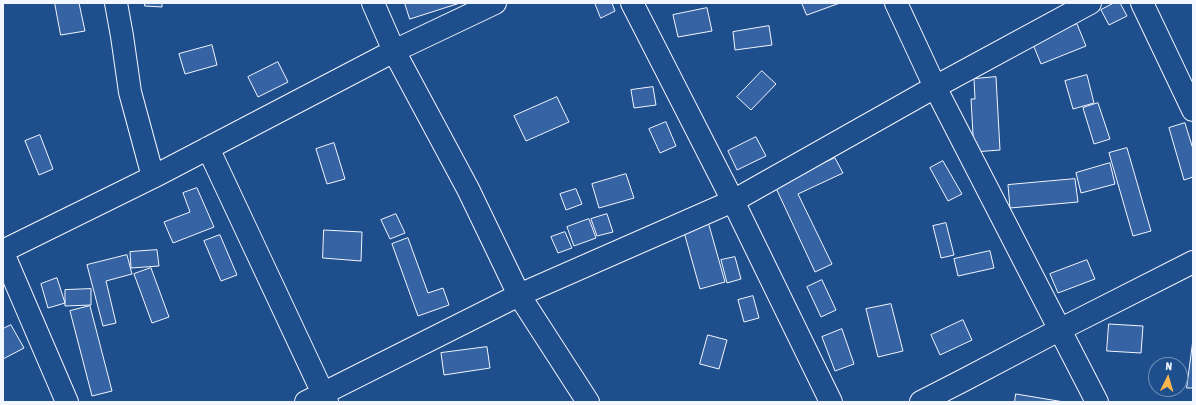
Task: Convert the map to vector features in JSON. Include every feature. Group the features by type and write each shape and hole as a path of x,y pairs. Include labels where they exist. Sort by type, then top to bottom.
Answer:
{"street":[{"path":"116,3 130,92 153,177"},
{"path":"373,3 394,52 468,189 520,295 588,402"},
{"path":"67,402 3,252 153,177 394,52 495,3"},
{"path":"632,3 733,200 831,402"},
{"path":"896,3 935,87 1058,330 1097,402"},
{"path":"208,148 319,399 520,295 733,200 935,87 1090,3"},
{"path":"1142,3 1193,110"},
{"path":"921,402 1058,330 1193,262"}],"building":[{"path":"55,3 79,3 85,31 61,35"},
{"path":"145,3 162,3 162,7 145,6"},
{"path":"405,3 460,3 410,19"},
{"path":"595,3 612,3 615,11 601,18"},
{"path":"802,3 840,3 807,15"},
{"path":"1114,3 1120,3 1127,16 1109,25 1101,10"},
{"path":"707,8 712,31 678,37 673,15"},
{"path":"1077,24 1086,46 1041,64 1032,42"},
{"path":"769,26 772,45 735,50 733,32"},
{"path":"212,45 217,65 185,74 179,54"},
{"path":"278,62 288,82 258,97 248,77"},
{"path":"762,71 776,84 751,110 737,97"},
{"path":"1087,75 1094,103 1073,109 1065,81"},
{"path":"996,77 1000,150 974,152 971,99 975,99 974,79"},
{"path":"653,87 656,105 634,108 631,90"},
{"path":"557,97 569,122 526,141 514,116"},
{"path":"1098,103 1110,139 1094,144 1083,108"},
{"path":"666,122 676,146 660,153 649,129"},
{"path":"1185,123 1193,149 1193,177 1184,180 1169,128"},
{"path":"40,135 53,169 39,175 25,141"},
{"path":"756,137 766,156 737,170 728,151"},
{"path":"334,143 345,179 327,184 316,149"},
{"path":"1127,148 1151,231 1133,236 1109,153"},
{"path":"835,158 843,173 798,194 832,264 815,272 775,186"},
{"path":"943,161 962,194 948,201 930,168"},
{"path":"1110,163 1115,184 1081,193 1076,173"},
{"path":"626,174 634,198 599,208 592,184"},
{"path":"1075,179 1078,202 1010,208 1008,185"},
{"path":"197,188 214,227 173,243 164,222 190,212 183,193"},
{"path":"576,189 582,204 566,210 560,194"},
{"path":"396,214 405,233 390,239 381,220"},
{"path":"607,214 613,232 597,236 591,219"},
{"path":"707,218 725,282 700,289 682,225"},
{"path":"589,219 596,238 574,246 567,227"},
{"path":"946,223 954,255 941,258 933,226"},
{"path":"324,230 362,232 361,261 323,258"},
{"path":"565,232 572,248 558,253 551,237"},
{"path":"220,235 237,275 221,281 204,241"},
{"path":"408,238 428,293 443,288 449,305 418,316 392,244"},
{"path":"157,250 159,266 131,268 130,252"},
{"path":"990,251 994,268 958,276 954,259"},
{"path":"127,255 132,274 106,281 116,323 103,326 87,265"},
{"path":"735,257 741,279 727,283 721,260"},
{"path":"1087,260 1095,279 1058,293 1050,274"},
{"path":"151,268 169,317 152,323 134,274"},
{"path":"57,278 65,303 48,308 41,284"},
{"path":"822,280 836,310 821,317 807,287"},
{"path":"91,289 91,305 65,306 65,290"},
{"path":"753,296 759,318 744,322 738,300"},
{"path":"891,304 903,351 878,357 866,309"},
{"path":"90,306 112,391 92,396 70,311"},
{"path":"963,320 972,340 940,355 931,335"},
{"path":"1109,324 1143,326 1141,353 1107,351"},
{"path":"11,325 24,348 3,359 3,329"},
{"path":"842,329 854,364 835,371 822,337"},
{"path":"708,335 727,340 719,369 700,364"},
{"path":"1193,340 1193,388 1188,388"},
{"path":"487,347 490,368 444,375 441,353"},
{"path":"1016,394 1064,402 1015,402"}]}
